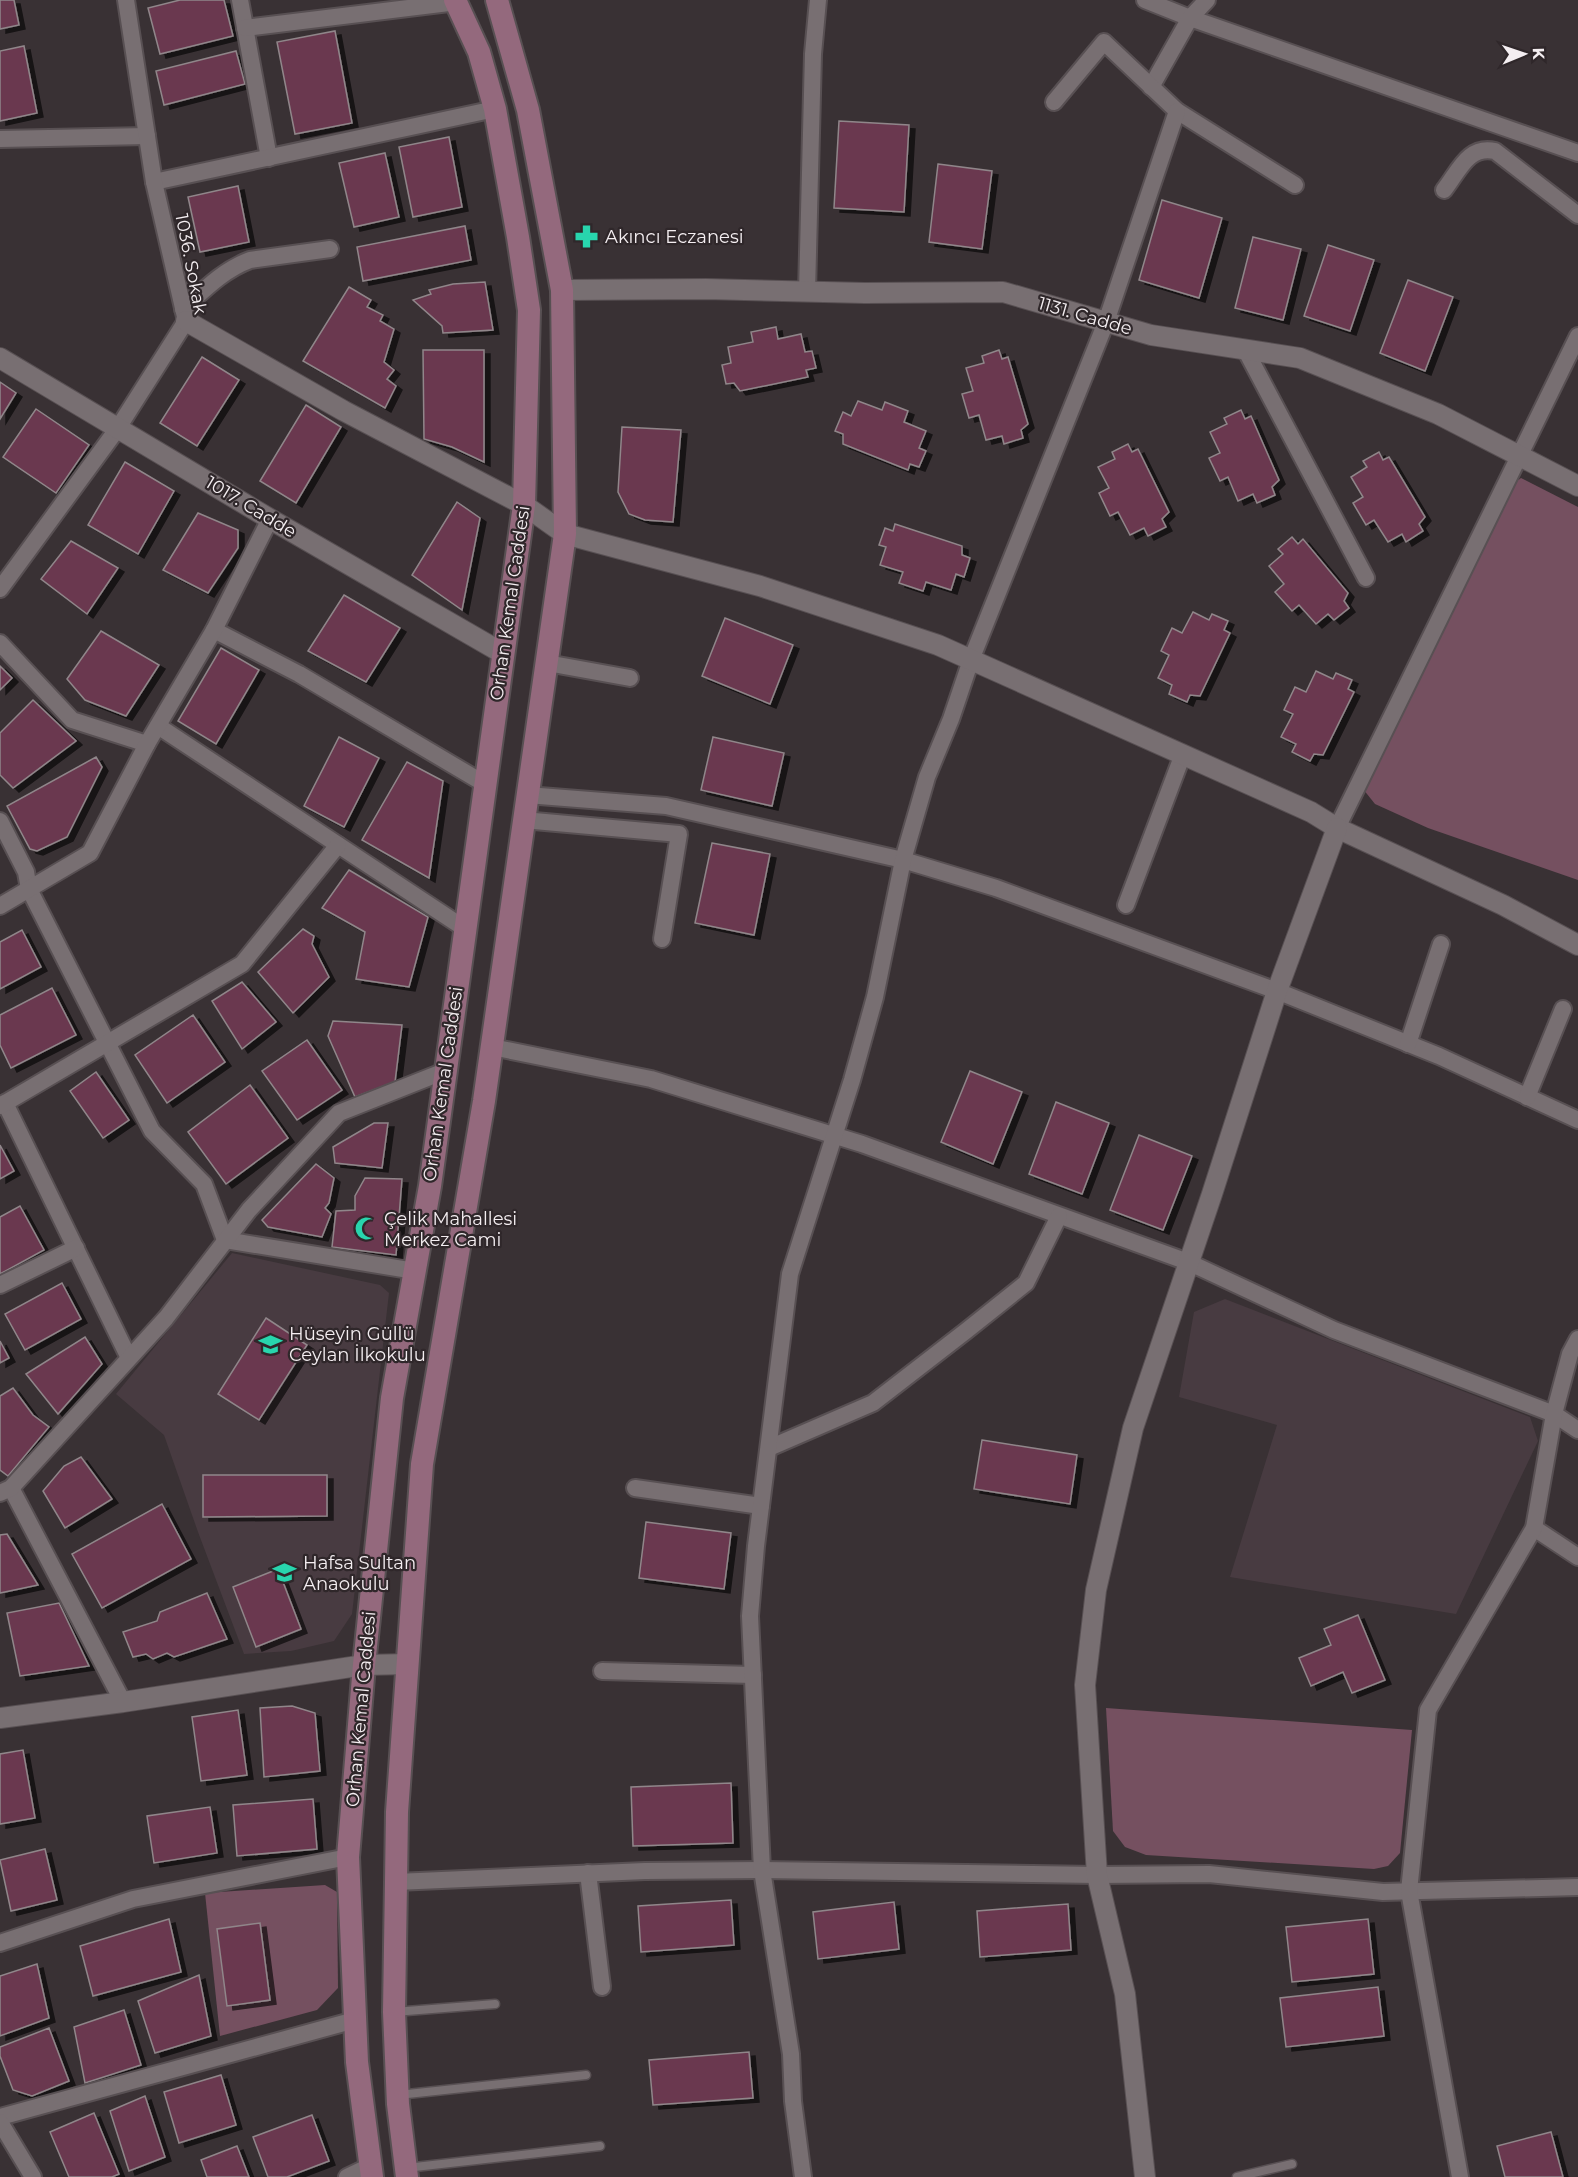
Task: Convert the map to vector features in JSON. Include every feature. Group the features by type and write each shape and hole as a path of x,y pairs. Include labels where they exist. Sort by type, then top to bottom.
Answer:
{"main road":[{"path":"406,2172 398,2095 394,2012 396,1882 398,1812 422,1464 492,1047 565,534 562,290 528,110 497,0"},
{"name":"Orhan Kemal Caddesi","path":"371,2172 357,2062 348,1857 364,1665 392,1398 430,1186 524,505 529,310 495,109 479,52 457,1"}],"street":[{"name":"1036. Sokak","path":"0,589 118,428 184,315 154,182 126,0"},
{"path":"240,0 269,158"},
{"path":"807,292 813,54 818,0"},
{"path":"1145,0 1190,18 1578,153"},
{"path":"1151,87 1190,18 1207,0"},
{"path":"245,28 457,1"},
{"path":"1054,102 1104,42 1177,111 1295,185"},
{"path":"154,182 495,109"},
{"path":"803,2177 793,2101 791,2054 762,1870 750,1616 761,1506 790,1274 852,1080 875,997 903,860 927,777 951,719 971,660 1106,322 1177,111"},
{"path":"0,139 147,136"},
{"path":"1444,190 1472,153 1483,148 1495,151 1578,215"},
{"path":"330,249 250,260 238,265 207,287 184,315 345,411 524,505 565,534 760,586 938,645 1311,812 1336,828 1503,905 1578,945"},
{"name":"1131. Cadde","path":"562,290 1003,292 1151,335 1300,358 1438,414 1578,486"},
{"path":"1145,2177 1125,1994 1097,1875 1085,1685 1096,1590 1133,1428 1277,991 1336,828 1578,336"},
{"path":"1245,350 1366,578"},
{"name":"1017. Cadde","path":"0,358 270,519 504,654"},
{"path":"0,906 90,853 147,744 214,630 270,519"},
{"path":"214,630 299,674 485,783"},
{"path":"0,643 72,720 147,744"},
{"path":"547,663 630,678"},
{"path":"158,726 464,928"},
{"path":"1126,905 1183,754"},
{"path":"527,795 666,806 903,860 996,888 1277,991 1408,1044 1578,1120"},
{"path":"524,820 679,834 662,939"},
{"path":"0,821 26,872 29,889 152,1131 204,1184 225,1240"},
{"path":"129,1358 76,1248 2,1105 242,964 338,845"},
{"path":"1408,1044 1441,944"},
{"path":"1527,1097 1563,1010"},
{"path":"492,1047 651,1079 833,1136 1188,1262 1334,1329 1554,1414 1578,1430"},
{"path":"123,1702 5,1490 166,1318 249,1210 339,1113 445,1071"},
{"path":"769,1448 873,1403 1026,1283 1059,1216"},
{"path":"225,1240 415,1271"},
{"path":"0,1285 76,1248"},
{"path":"1460,2177 1409,1891 1428,1710 1534,1528 1554,1414 1570,1354 1578,1339"},
{"path":"635,1488 761,1506"},
{"path":"1534,1528 1578,1557"},
{"path":"0,1718 123,1702 364,1665 408,1664"},
{"path":"602,1671 753,1675"},
{"path":"0,1943 133,1899 348,1857"},
{"path":"396,1882 645,1871 762,1870 1097,1875 1209,1874 1383,1892 1578,1887"},
{"path":"588,1873 602,1987"},
{"path":"0,2117 355,2020"},
{"path":"0,2122 33,2177"},
{"path":"347,2177 371,2172"}],"lane":[{"path":"394,2012 495,2004"},
{"path":"398,2095 586,2075"},
{"path":"406,2172 600,2146"},
{"path":"1237,2177 1292,2164"}],"shaded area":[{"path":"1521,478 1578,507 1578,880 1428,828 1375,804 1363,789 1509,487"},
{"name":"Hüseyin Güllü Ceylan İlkokulu","path":"232,1253 380,1285 389,1293 352,1614 334,1641 291,1651 244,1654 164,1435 116,1394"},
{"path":"1225,1299 1530,1417 1538,1441 1456,1614 1230,1577 1277,1425 1179,1397 1194,1312"},
{"path":"1106,1708 1412,1730 1400,1853 1388,1866 1374,1869 1146,1855 1125,1847 1113,1831"},
{"path":"325,1885 337,1892 338,1988 317,2010 220,2036 205,1893"}],"building":[{"path":"0,0 14,0 19,25 0,29"},
{"path":"180,0 224,0 233,36 160,54 148,8"},
{"path":"335,31 352,123 295,134 277,42"},
{"path":"24,46 37,113 0,121 0,51"},
{"path":"236,51 245,84 164,105 156,71"},
{"path":"839,121 909,125 904,212 834,208"},
{"path":"449,137 462,207 413,217 399,147"},
{"path":"385,153 399,217 354,227 339,163"},
{"path":"938,164 992,171 982,249 929,242"},
{"path":"238,186 249,242 200,252 188,197"},
{"path":"1162,200 1222,218 1199,298 1139,280"},
{"path":"465,226 471,260 363,281 357,247"},
{"path":"1253,237 1301,249 1283,320 1235,308"},
{"path":"1328,245 1374,260 1350,331 1304,316"},
{"path":"1408,280 1453,297 1425,371 1380,353"},
{"path":"485,282 493,330 443,333 442,326 413,300 431,294 429,290 453,284"},
{"path":"349,287 371,300 367,307 383,315 380,321 394,329 384,362 394,370 387,379 396,386 385,408 303,361"},
{"path":"776,327 778,339 801,334 805,352 812,351 816,368 806,370 808,377 740,391 734,383 726,384 722,365 731,363 728,347 753,342 751,332"},
{"path":"423,350 484,350 484,462 452,447 424,439"},
{"path":"999,350 1002,359 1008,357 1028,424 1021,430 1023,438 1004,444 1002,436 986,440 979,415 969,418 962,394 973,391 966,368 984,363 982,356"},
{"path":"202,357 239,380 197,446 160,423"},
{"path":"0,382 16,393 0,419"},
{"path":"858,401 882,410 885,402 908,411 904,422 926,431 919,448 926,451 919,467 910,464 908,470 843,444 843,434 835,431 843,412 851,416"},
{"path":"306,405 341,427 296,503 260,481"},
{"path":"36,409 89,445 56,493 3,457"},
{"path":"1241,410 1245,419 1251,416 1279,480 1272,487 1275,495 1257,503 1253,494 1238,501 1228,477 1220,481 1209,458 1220,453 1210,432 1227,424 1224,418"},
{"path":"622,427 681,430 673,522 645,520 629,514 618,492"},
{"path":"1128,444 1132,452 1138,449 1169,512 1162,519 1166,527 1148,536 1144,528 1130,535 1118,512 1110,516 1099,493 1109,488 1098,467 1115,459 1112,452"},
{"path":"1379,452 1383,460 1389,457 1425,517 1419,524 1423,531 1406,542 1402,534 1388,542 1374,520 1366,525 1353,503 1363,497 1351,477 1367,467 1363,461"},
{"path":"125,462 174,491 138,554 88,525"},
{"path":"457,502 480,518 462,610 412,575"},
{"path":"198,513 238,530 238,548 208,593 163,570"},
{"path":"895,524 962,546 962,555 970,558 964,577 956,574 951,590 926,582 923,591 899,583 903,572 880,565 886,547 879,545 885,528 893,531"},
{"path":"1292,537 1298,544 1303,539 1348,593 1344,601 1349,608 1334,620 1328,614 1316,624 1299,605 1292,611 1275,592 1284,584 1269,566 1283,554 1278,549"},
{"path":"71,541 118,568 87,614 41,579"},
{"path":"344,595 400,628 366,682 308,651"},
{"path":"1193,612 1209,620 1212,614 1228,621 1224,630 1230,633 1200,696 1190,695 1187,702 1169,694 1172,685 1158,678 1169,655 1161,651 1172,628 1182,633"},
{"path":"725,618 793,645 770,704 702,676"},
{"path":"101,631 159,665 126,716 85,700 67,679"},
{"path":"221,648 259,670 216,744 178,721"},
{"path":"0,666 12,678 0,690"},
{"path":"1316,671 1333,679 1336,673 1352,680 1348,689 1354,692 1323,755 1314,754 1310,761 1292,752 1296,744 1281,737 1293,714 1284,710 1295,687 1306,692"},
{"path":"33,700 76,741 13,788 0,775 0,733"},
{"path":"339,737 379,758 344,827 304,806"},
{"path":"713,737 784,753 772,806 701,790"},
{"path":"96,757 102,767 67,837 37,851 30,849 7,806"},
{"path":"407,762 443,781 429,878 362,840"},
{"path":"712,843 770,854 754,935 695,923"},
{"path":"349,870 428,917 409,987 356,979 365,932 322,908"},
{"path":"303,929 314,936 312,944 329,977 293,1013 258,972"},
{"path":"22,930 41,967 0,989 0,942"},
{"path":"242,982 276,1022 242,1049 212,1001"},
{"path":"52,988 76,1035 11,1068 0,1045 0,1015"},
{"path":"193,1015 225,1062 167,1103 135,1055"},
{"path":"333,1021 402,1025 395,1082 355,1097 328,1036"},
{"path":"307,1040 342,1090 297,1120 262,1071"},
{"path":"970,1071 1022,1092 993,1164 941,1142"},
{"path":"96,1072 129,1120 103,1138 70,1091"},
{"path":"250,1085 288,1138 226,1184 188,1132"},
{"path":"1056,1102 1109,1123 1082,1194 1029,1174"},
{"path":"374,1123 388,1123 382,1168 335,1163 333,1147"},
{"path":"1139,1135 1192,1156 1163,1230 1110,1210"},
{"path":"0,1145 14,1171 0,1179"},
{"path":"316,1164 334,1178 329,1203 325,1208 331,1214 322,1237 268,1227 262,1220"},
{"name":"Çelik Mahallesi Merkez Cami","path":"365,1178 402,1179 396,1255 332,1247 336,1211 355,1210 355,1196"},
{"path":"20,1206 44,1250 0,1274 0,1217"},
{"path":"62,1283 81,1319 25,1350 5,1314"},
{"path":"266,1318 307,1345 259,1420 218,1394"},
{"path":"85,1337 102,1364 58,1414 26,1374"},
{"path":"0,1341 9,1358 0,1363"},
{"path":"13,1388 33,1415 49,1427 8,1476 0,1470 0,1396"},
{"path":"982,1440 1077,1455 1070,1504 974,1489"},
{"path":"81,1457 112,1499 65,1528 43,1491 64,1466"},
{"path":"203,1475 327,1475 327,1516 203,1517"},
{"path":"162,1504 191,1559 102,1608 72,1554"},
{"path":"646,1522 731,1533 724,1589 639,1578"},
{"path":"7,1534 38,1585 0,1593 0,1535"},
{"path":"278,1569 301,1629 256,1647 233,1587"},
{"path":"207,1593 227,1639 174,1657 167,1653 153,1659 146,1654 133,1657 123,1632 157,1621 160,1612"},
{"path":"59,1603 89,1666 20,1676 7,1613"},
{"path":"1358,1615 1385,1680 1352,1693 1343,1672 1311,1686 1299,1658 1331,1645 1324,1629"},
{"path":"292,1706 315,1713 320,1771 264,1777 260,1708"},
{"path":"238,1710 247,1775 201,1781 192,1717"},
{"path":"23,1750 35,1818 0,1824 0,1754"},
{"path":"731,1783 733,1843 633,1846 631,1787"},
{"path":"313,1799 317,1849 237,1856 233,1805"},
{"path":"210,1807 217,1853 154,1863 147,1816"},
{"path":"45,1849 57,1900 11,1911 0,1860"},
{"path":"731,1900 734,1945 641,1952 638,1906"},
{"path":"894,1902 899,1949 818,1959 813,1912"},
{"path":"1068,1904 1071,1950 980,1957 977,1911"},
{"path":"169,1919 181,1972 93,1996 80,1946"},
{"path":"1368,1919 1374,1974 1292,1982 1286,1927"},
{"path":"260,1923 270,2000 227,2006 217,1929"},
{"path":"37,1964 49,2018 0,2036 0,1976"},
{"path":"199,1975 211,2036 155,2053 138,2001"},
{"path":"1378,1987 1384,2036 1286,2047 1280,1998"},
{"path":"124,2010 141,2065 85,2083 74,2027"},
{"path":"49,2028 69,2081 32,2096 13,2090 0,2056 0,2047"},
{"path":"749,2052 753,2098 653,2105 649,2060"},
{"path":"221,2075 236,2125 179,2143 164,2092"},
{"path":"145,2096 165,2157 129,2171 110,2111"},
{"path":"94,2113 119,2174 112,2177 69,2177 50,2132"},
{"path":"312,2115 329,2161 287,2177 268,2177 253,2137"},
{"path":"1551,2132 1563,2177 1505,2177 1497,2146"},
{"path":"237,2146 249,2177 207,2177 201,2160"}],"place":[{"name":"Akıncı Eczanesi","path":"587,237"},
{"name":"Çelik Mahallesi Merkez Cami","path":"366,1229"},
{"name":"Hüseyin Güllü Ceylan İlkokulu","path":"271,1344"},
{"name":"Hafsa Sultan Anaokulu","path":"285,1573"}]}
